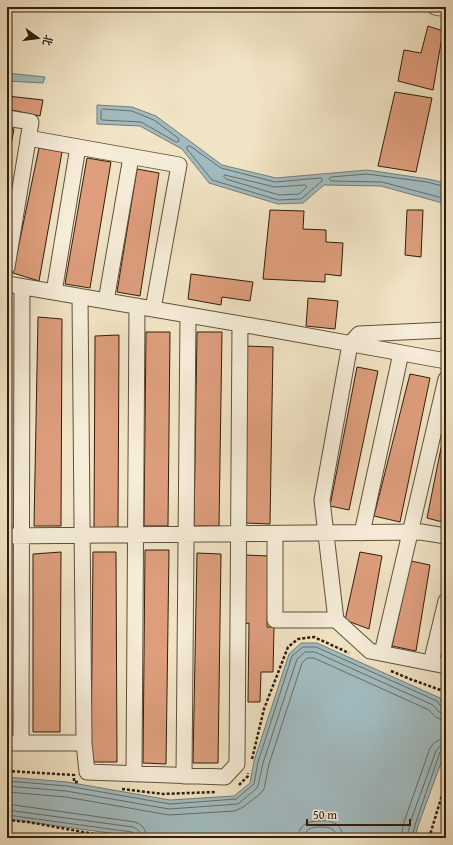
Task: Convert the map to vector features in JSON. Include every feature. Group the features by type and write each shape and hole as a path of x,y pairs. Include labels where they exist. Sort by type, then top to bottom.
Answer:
{"street":[{"path":"435,7 446,9"},
{"path":"7,118 32,122 28,138 7,267"},
{"path":"28,138 179,165 153,309"},
{"path":"54,292 78,147"},
{"path":"106,301 131,157"},
{"path":"7,284 446,361"},
{"path":"22,287 14,536 14,743 84,743"},
{"path":"80,297 84,743 87,772 225,777 237,764 240,324"},
{"path":"134,774 137,306"},
{"path":"184,776 188,315"},
{"path":"336,620 322,500 350,344 359,334 446,330"},
{"path":"362,533 401,353"},
{"path":"382,653 446,379"},
{"path":"14,536 410,532 421,532 446,536"},
{"path":"275,534 275,620 336,620 370,650 446,666"},
{"path":"431,663 446,601"}],"path":[{"path":"429,838 446,782"},
{"path":"7,820 28,822 116,838"},
{"path":"248,838 324,838"}],"water":[{"path":"7,73 45,77 43,83 7,81"},
{"path":"97,105 132,107 156,116 222,165 276,178 367,170 428,179 446,183 446,204 381,186 324,185 303,203 278,204 209,183 182,149 140,126 97,124"},
{"path":"301,643 317,643 440,698 446,708 446,749 415,838 329,838 327,836 146,838 7,819 7,777 67,782 170,800 234,796 250,783 254,761 289,654"}],"building":[{"path":"428,26 443,31 433,90 398,81 404,50 421,53"},
{"path":"395,92 432,98 416,172 378,166"},
{"path":"7,96 43,100 40,116 7,109"},
{"path":"7,128 14,129 7,165"},
{"path":"39,148 62,152 39,281 13,273"},
{"path":"87,158 111,162 90,288 65,284"},
{"path":"137,169 159,173 140,296 117,292"},
{"path":"270,210 304,211 303,229 326,230 326,242 343,243 341,276 325,274 325,282 263,279"},
{"path":"407,210 423,210 421,257 405,255"},
{"path":"191,274 253,282 250,301 222,297 221,305 188,299"},
{"path":"308,298 338,301 335,329 306,326"},
{"path":"38,317 62,319 61,526 34,526"},
{"path":"7,319 9,319 10,528 7,528"},
{"path":"146,332 170,332 168,526 144,526"},
{"path":"197,332 222,332 219,526 194,526"},
{"path":"119,335 118,527 94,528 95,336"},
{"path":"245,346 273,347 270,524 246,523"},
{"path":"357,367 378,371 349,510 330,506"},
{"path":"410,374 430,378 400,522 374,516"},
{"path":"446,423 446,523 427,518"},
{"path":"8,549 9,731 7,731"},
{"path":"145,550 169,550 166,764 143,763"},
{"path":"61,552 60,732 33,732 33,554"},
{"path":"93,552 116,552 117,762 91,762"},
{"path":"360,552 382,556 369,629 345,620"},
{"path":"197,553 221,554 218,763 193,763"},
{"path":"245,555 269,556 267,627 274,627 273,672 261,672 260,702 248,702 249,623 244,624"},
{"path":"411,561 430,565 416,651 392,646"}]}
